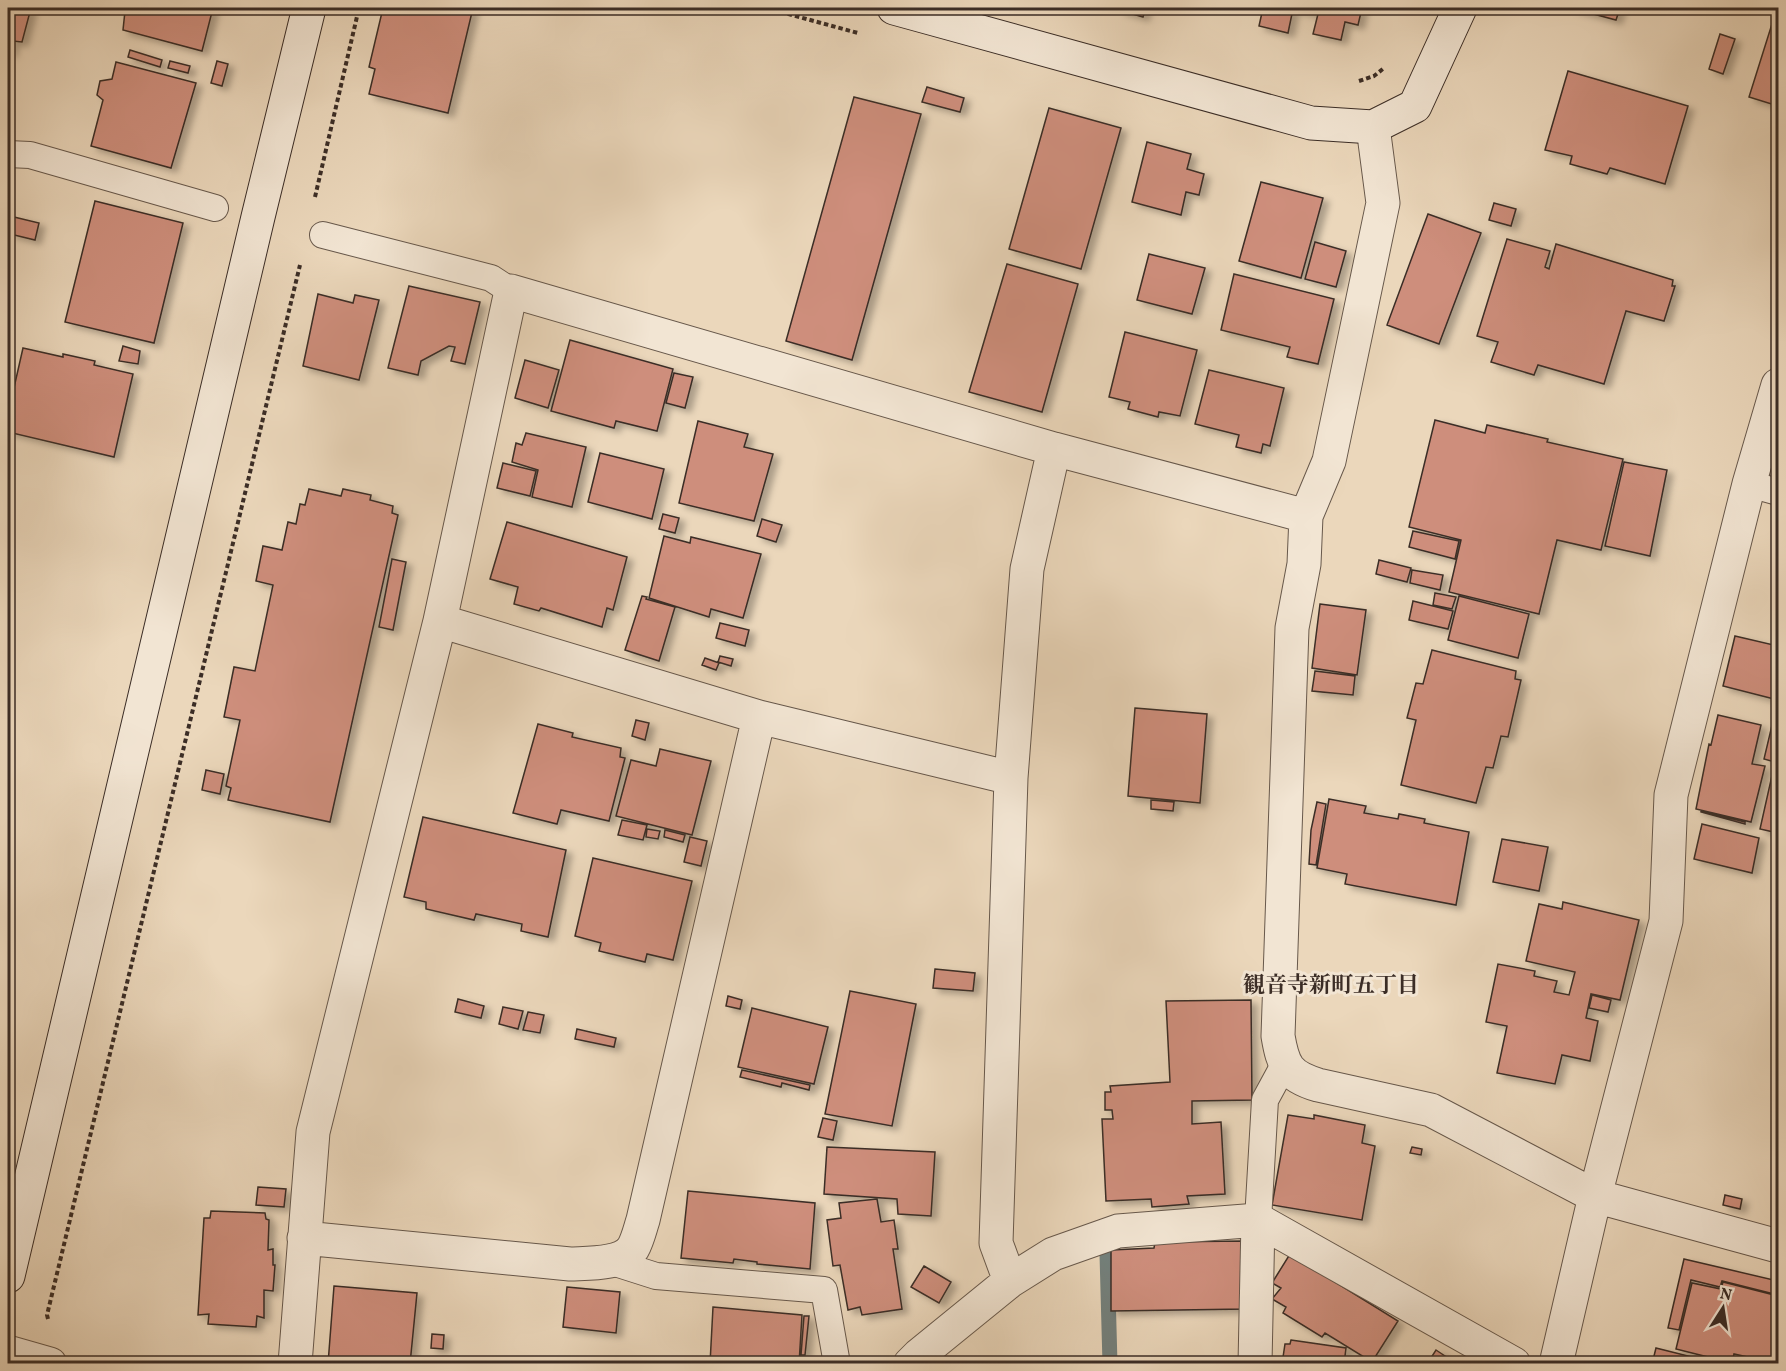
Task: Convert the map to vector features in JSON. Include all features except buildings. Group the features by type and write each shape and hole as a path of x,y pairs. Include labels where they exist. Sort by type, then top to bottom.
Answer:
{"street":[{"path":"8,1276 309,8"},
{"path":"894,8 1311,123 1373,127 1415,106 1460,8"},
{"path":"1373,127 1383,203 1329,461 1306,516 1304,564 1292,628 1278,1036 1281,1057 1301,1080 1431,1110 1595,1196 1779,1246"},
{"path":"295,1364 313,1132 440,621 511,291 1054,449 1306,516"},
{"path":"1556,1364 1595,1196 1666,921 1671,795 1764,488 1779,385"},
{"path":"1010,1281 996,1243 1011,778 1027,569 1054,449"},
{"path":"440,621 759,717 1011,778"},
{"path":"304,1238 570,1264 603,1263 632,1250 638,1238 759,717"},
{"path":"1255,1364 1258,1220"},
{"path":"910,1364 1010,1281 1053,1254 1118,1231 1258,1220 1514,1364"},
{"path":"8,1352 50,1364"}],"lane":[{"path":"8,154 30,155 215,208"},
{"path":"322,235 491,278 511,291"},
{"path":"1258,1220 1265,1100 1285,1063"},
{"path":"609,1261 657,1276 824,1290 837,1364"}],"path":[{"path":"315,199 359,8"},
{"path":"1355,83 1374,76 1387,65"},
{"path":"48,1324 47,1315 300,264"}],"waterway":[{"path":"1107,1254 1110,1364"}],"district":[{"name":"観音寺新町五丁目","path":"1331,984"}]}
